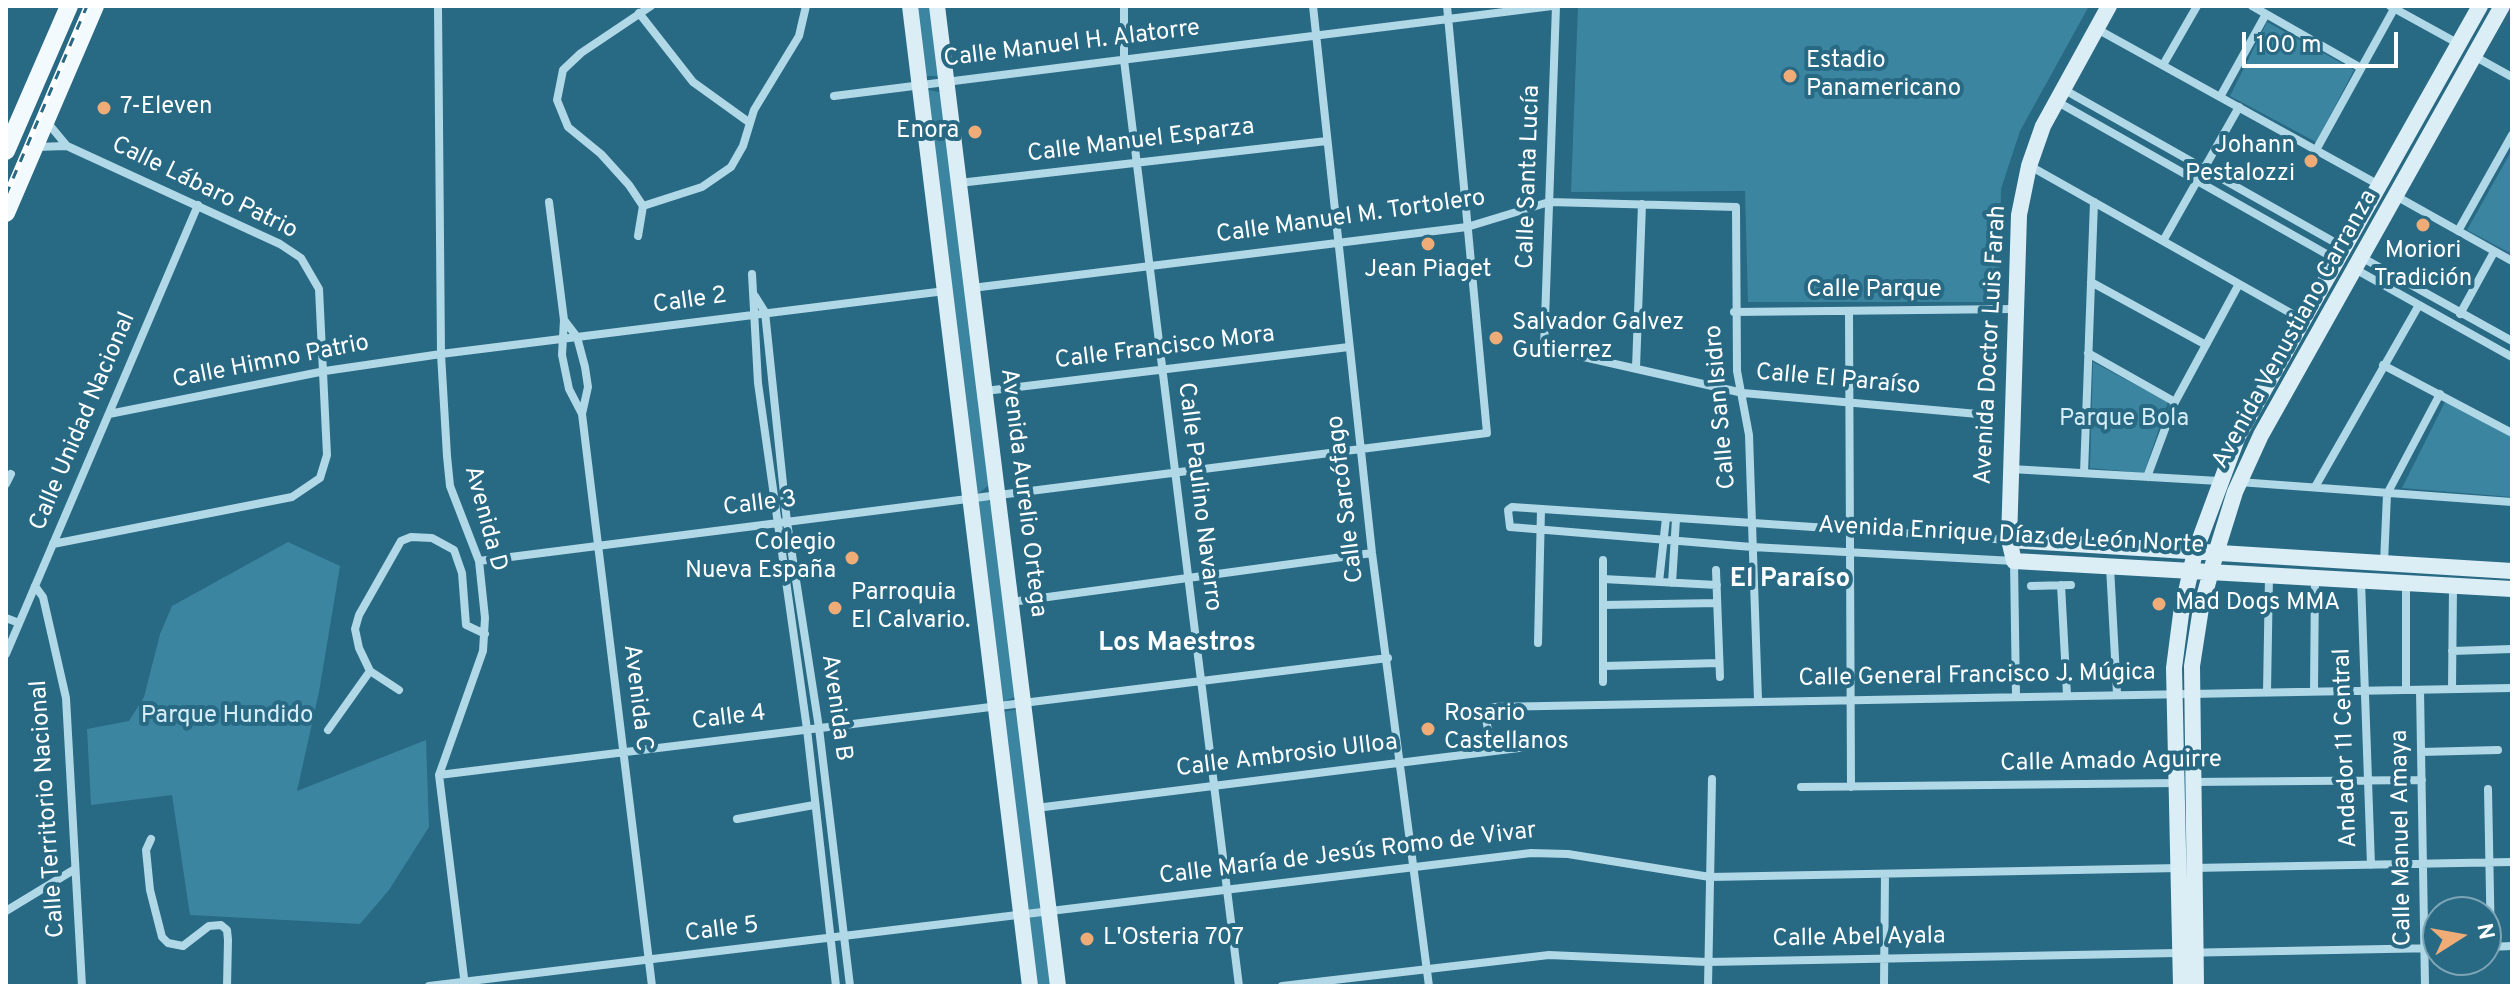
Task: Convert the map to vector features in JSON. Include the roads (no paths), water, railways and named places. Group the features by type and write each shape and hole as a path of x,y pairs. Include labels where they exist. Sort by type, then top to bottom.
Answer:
{"main road":[{"path":"6,151 69,6"},
{"path":"6,213 95,6"}],"street":[{"name":"Avenida D","path":"438,6 441,354 450,486 479,561 485,634 475,675 439,775 465,984"},
{"path":"638,236 643,206 601,154 568,127 557,100 563,70 581,53 651,6"},
{"path":"643,206 716,180 731,167 750,123 799,36 806,6"},
{"path":"910,6 1030,986"},
{"name":"Avenida Aurelio Ortega","path":"937,6 1058,986"},
{"name":"Calle Paulino Navarro","path":"1124,6 1124,60 1239,986"},
{"name":"Calle Sarcófago","path":"1313,6 1372,553 1429,986"},
{"path":"1447,6 1467,227"},
{"name":"Calle Manuel H. Alatorre","path":"834,96 1509,9 1554,6"},
{"name":"Calle Santa Lucía","path":"1544,348 1554,6"},
{"name":"Avenida Doctor Luis Farah","path":"2014,561 2009,540 2010,469 2019,215 2029,166 2059,95 2109,6"},
{"path":"2163,65 2197,6"},
{"path":"2252,6 2361,68"},
{"name":"Avenida Venustiano Carranza","path":"2196,986 2188,953 2183,694 2176,645 2195,552 2238,436 2480,6"},
{"name":"Avenida Venustiano Carranza","path":"2183,694 2210,572 2239,482 2261,435 2502,6"},
{"path":"2316,150 2392,7 2459,44"},
{"path":"639,13 693,82 750,123"},
{"path":"2220,97 2266,14"},
{"path":"2096,28 2380,185"},
{"path":"2474,56 2512,77"},
{"path":"2059,95 2204,169 2341,254"},
{"path":"2059,95 2197,181 2341,254"},
{"path":"2163,241 2239,107"},
{"name":"Calle Lábaro Patrio","path":"46,120 67,146"},
{"path":"2458,231 2512,135"},
{"name":"Calle Manuel Esparza","path":"959,183 1327,141"},
{"name":"Calle Lábaro Patrio","path":"34,147 67,146 290,250 308,268 319,289 325,371 327,455 320,478 312,486 292,497 53,544"},
{"path":"2029,166 2303,320"},
{"path":"2396,196 2512,261"},
{"name":"Avenida C","path":"549,202 564,320 560,339 569,389 582,414"},
{"name":"Calle Manuel M. Tortolero","path":"972,288 1467,227 1549,202 1736,207"},
{"path":"2084,473 2094,202"},
{"path":"1636,368 1642,204"},
{"name":"Calle Unidad Nacional","path":"6,654 198,205"},
{"name":"Calle San Isidro","path":"1736,207 1734,312 1737,371 1749,435 1758,700"},
{"name":"Calle 3","path":"479,561 1487,433 1467,227"},
{"path":"2456,323 2494,252"},
{"path":"2358,263 2419,305 2512,357"},
{"path":"2358,263 2461,312 2512,341"},
{"name":"Avenida B","path":"752,274 775,524 807,729 836,986"},
{"path":"2091,282 2206,345"},
{"path":"2147,477 2175,402 2239,284"},
{"name":"Calle 2","path":"441,354 945,291"},
{"name":"Avenida B","path":"755,296 765,312 787,522 819,728 850,986"},
{"path":"2315,487 2419,305"},
{"name":"Calle Parque","path":"1734,312 2014,309"},
{"path":"1849,311 1851,787"},
{"name":"Avenida C","path":"564,320 577,337 588,387 582,414 652,986"},
{"name":"Calle Francisco Mora","path":"985,391 1349,347"},
{"name":"Calle El Paraíso","path":"1544,348 1743,393 1989,415"},
{"path":"2088,353 2175,402"},
{"name":"Calle Himno Patrio","path":"109,414 325,371 441,354"},
{"path":"2383,365 2512,433"},
{"path":"2384,563 2387,494 2440,394"},
{"path":"2010,469 2219,481"},
{"path":"6,484 11,474"},
{"path":"2239,482 2512,502"},
{"name":"Avenida Enrique Díaz de León Norte","path":"2512,571 1541,509 1509,508 1508,526 1752,547 2512,589"},
{"path":"1538,643 1541,509"},
{"path":"1659,582 1664,539 1671,519"},
{"path":"1671,519 1675,540 1672,583"},
{"path":"399,690 370,671 356,640 359,615 401,541 411,537 440,540 454,550 462,573 466,625 485,634"},
{"path":"1011,602 1372,553"},
{"path":"1603,560 1603,682"},
{"path":"2014,561 2016,696"},
{"path":"2049,563 2049,586"},
{"path":"2110,566 2117,694"},
{"path":"1716,570 1720,677"},
{"path":"2267,692 2269,576"},
{"path":"2314,691 2315,578"},
{"path":"1603,579 1717,585"},
{"name":"Andador 11 Central","path":"2361,581 2371,865"},
{"path":"2406,583 2406,690"},
{"path":"2031,586 2066,585 2067,695"},
{"name":"Calle Territorio Nacional","path":"35,586 43,597 66,698 82,986"},
{"path":"2452,689 2453,586"},
{"path":"1603,605 1717,603"},
{"path":"6,618 19,623"},
{"path":"2452,651 2512,649"},
{"name":"Calle 4","path":"439,775 1388,658"},
{"path":"1604,666 1719,663"},
{"path":"328,730 370,671"},
{"name":"Calle General Francisco J. Múgica","path":"1492,751 1485,714 1491,707 2512,688"},
{"name":"Calle Manuel Amaya","path":"2420,690 2423,896"},
{"name":"Calle Ambrosio Ulloa","path":"1036,808 1543,745"},
{"path":"2421,752 2498,750"},
{"path":"1708,986 1712,779"},
{"name":"Calle Amado Aguirre","path":"1801,787 2422,780"},
{"path":"2488,789 2489,896"},
{"path":"737,819 814,805"},
{"path":"151,839 146,850 150,890 162,937 168,943 183,946 209,926 221,925 227,930 228,940 227,986"},
{"name":"Calle María de Jesús Romo de Vivar","path":"1021,915 1549,852 1710,877 2512,862"},
{"path":"821,857 834,855"},
{"path":"6,911 75,869"},
{"path":"1884,986 1885,874"},
{"name":"Calle 5","path":"429,986 1021,915"},
{"name":"Calle Abel Ayala","path":"1282,986 1549,955 1707,962 2422,948"},
{"name":"Avenida Venustiano Carranza","path":"2181,986 2188,953"}],"railway":[{"path":"6,195 87,6"}],"place":[{"name":"Estadio Panamericano","path":"1790,76"},
{"name":"7-Eleven","path":"104,108"},
{"name":"Enora","path":"975,132"},
{"name":"Johann Pestalozzi","path":"2311,161"},
{"name":"Moriori Tradición","path":"2423,225"},
{"name":"Jean Piaget","path":"1428,244"},
{"name":"Salvador Galvez Gutierrez","path":"1496,338"},
{"name":"Colegio Nueva España","path":"852,558"},
{"name":"Mad Dogs MMA","path":"2159,604"},
{"name":"Parroquia El Calvario.","path":"835,608"},
{"name":"Rosario Castellanos","path":"1428,729"},
{"name":"L'Osteria 707","path":"1087,939"}],"district":[{"name":"El Paraíso","path":"1790,581"},
{"name":"Los Maestros","path":"1177,645"}],"park label":[{"name":"Parque Bola","path":"2124,420"},
{"name":"Parque Hundido","path":"227,717"}]}
